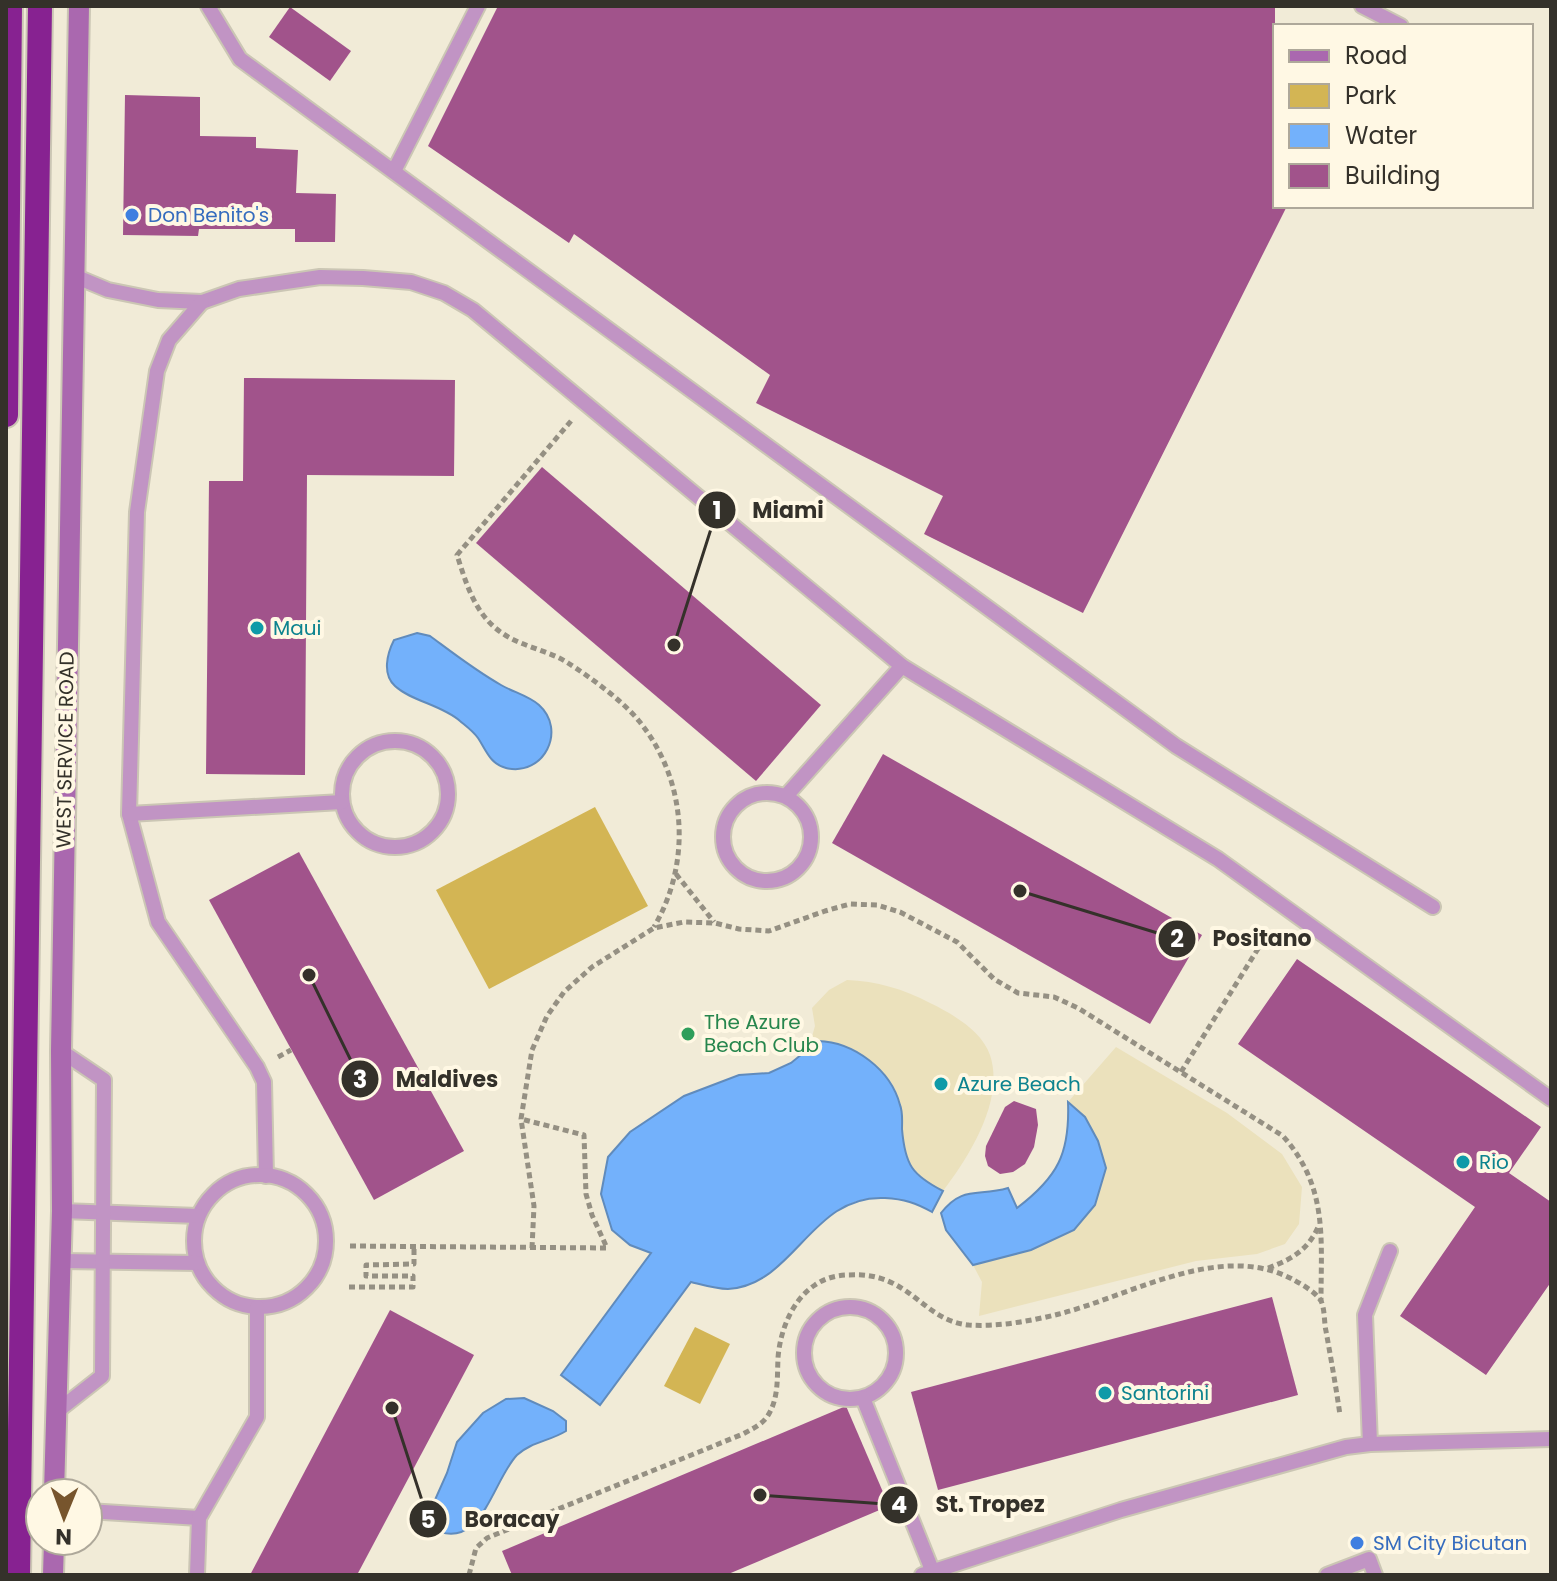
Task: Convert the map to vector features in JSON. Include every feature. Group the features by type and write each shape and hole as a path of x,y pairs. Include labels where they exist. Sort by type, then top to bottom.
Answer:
{"highway":[{"path":"6,415 10,6"},
{"path":"14,1565 40,6"}],"main road":[{"name":"WEST SERVICE ROAD","path":"54,1477 62,1261 61,1051 79,6"}],"lane":[{"path":"208,6 240,59 1176,746 1433,907"},
{"path":"394,171 478,6"},
{"path":"1362,6 1397,24"},
{"path":"72,275 115,291 158,300 202,302 239,289 320,277 411,282 444,293 473,310 902,666 1218,859 1551,1099"},
{"path":"202,302 169,340 157,371 137,512 129,814 158,922 257,1067 264,1082 266,1176"},
{"path":"786,796 902,666"},
{"path":"392,740 410,742 432,756 447,778 449,795 446,813 437,828 424,840 399,847 373,843 358,833 347,819 342,802 342,784 348,767 374,744 392,740"},
{"path":"771,792 786,796 808,818 812,832 804,862 793,873 779,879 764,881 749,877 736,868 727,856 723,841 724,825 731,811 755,793 771,792"},
{"path":"129,814 342,802"},
{"path":"55,1413 102,1376 104,1080 61,1051"},
{"path":"266,1176 285,1180 303,1191 316,1207 324,1225 326,1245 322,1266 311,1283 296,1296 277,1305 257,1307 220,1295 207,1281 197,1263 194,1232 198,1216 209,1198 226,1185 245,1177 266,1176"},
{"path":"62,1211 103,1215 198,1216"},
{"path":"1370,1444 1365,1315 1390,1251"},
{"path":"62,1261 197,1263"},
{"path":"197,1575 199,1518 257,1417 257,1307"},
{"path":"837,1307 861,1307 883,1319 895,1339 896,1364 884,1385 863,1398 838,1398 817,1387 804,1365 804,1341 816,1320 837,1307"},
{"path":"863,1398 927,1573 1121,1510 1346,1447 1551,1439"},
{"path":"104,1512 199,1518"},
{"path":"1327,1575 1369,1559 1375,1575"}],"path":[{"path":"586,403 457,555 468,590 484,616 502,633 551,652 570,664 637,718 665,762 680,821 676,874 668,903 654,928"},
{"path":"676,874 715,923"},
{"path":"532,1248 534,1206 521,1119 532,1050 564,992 592,967 654,928 684,922 769,931 850,904 877,905 957,942 994,979 1018,993 1054,997 1078,1008 1283,1136 1302,1157 1314,1187 1321,1220 1321,1301 1346,1447"},
{"path":"1180,1072 1284,906"},
{"path":"277,1057 291,1050"},
{"path":"350,1246 607,1248 586,1194 584,1135 521,1119"},
{"path":"1267,1268 1301,1253 1313,1238 1321,1220"},
{"path":"349,1287 413,1287 413,1276 366,1276 366,1265 414,1264 414,1246"},
{"path":"469,1575 476,1548 487,1538 743,1434 765,1419 774,1405 778,1355 789,1314 800,1297 816,1284 836,1275 862,1274 886,1279 904,1288 934,1312 951,1321 969,1325 1024,1321 1059,1314 1197,1270 1249,1265 1267,1268 1303,1285 1321,1301"}],"green space":[{"path":"595,807 648,906 489,989 436,890"},
{"path":"695,1327 730,1344 700,1404 664,1386"}],"sand":[{"name":"Azure Beach","path":"847,980 890,987 938,1007 973,1031 986,1046 993,1072 989,1109 973,1145 943,1191 922,1182 913,1171 905,1147 897,1093 881,1071 859,1055 832,1045 818,1041 809,1047 815,1026 812,1008 829,990"},
{"path":"1116,1047 1227,1113 1282,1154 1302,1187 1299,1224 1285,1244 1257,1254 1196,1261 979,1316 982,1282 973,1265 1031,1250 1074,1230 1095,1205 1106,1168 1098,1141 1085,1117 1068,1102"}],"water":[{"path":"417,633 430,636 483,674 539,705 551,727 551,738 541,759 519,769 501,766 460,721 395,686 387,670 394,640"},
{"path":"818,1041 845,1046 857,1052 888,1080 901,1108 903,1141 908,1160 917,1174 943,1191 932,1212 898,1199 860,1201 839,1210 820,1224 770,1273 751,1284 728,1289 691,1282 600,1405 561,1375 651,1253 630,1245 612,1230 601,1194 608,1157 630,1132 684,1096 739,1075 769,1073 791,1063"},
{"path":"1068,1102 1085,1117 1098,1141 1106,1168 1095,1205 1074,1230 1031,1250 973,1265 946,1230 941,1213 949,1204 972,1193 1008,1188 1017,1208 1031,1197 1052,1174 1064,1150"},
{"path":"524,1398 553,1411 566,1421 566,1431 517,1455 473,1524 461,1532 447,1534 429,1527 430,1511 457,1442 483,1413 506,1399"}],"building":[{"path":"498,6 1275,6 1273,208 1286,208 1083,613 924,534 943,496 756,403 770,375 574,234 569,243 428,146"},
{"path":"290,7 351,51 330,81 269,37"},
{"path":"125,95 200,97 200,136 256,137 256,148 298,150 296,193 336,194 335,242 295,242 295,229 199,229 198,236 123,235"},
{"name":"Maui","path":"244,378 455,380 454,476 307,475 305,775 206,774 209,481 243,481"},
{"path":"542,467 821,705 756,781 476,543"},
{"path":"883,754 1202,935 1150,1024 832,843"},
{"path":"299,852 464,1151 374,1200 209,900"},
{"name":"Rio","path":"1297,959 1541,1127 1509,1173 1551,1202 1551,1282 1486,1375 1400,1316 1475,1207 1238,1044"},
{"path":"1014,1101 1036,1109 1038,1125 1034,1147 1025,1164 1013,1172 1000,1174 988,1166 986,1146 1005,1107"},
{"name":"Santorini","path":"1272,1297 1298,1395 938,1490 911,1392"},
{"path":"390,1310 474,1355 357,1575 250,1575"},
{"path":"846,1406 889,1506 726,1575 512,1575 502,1551"}],"place":[{"name":"Don Benito's","path":"132,215"},
{"name":"Maui","path":"257,628"},
{"name":"Miami","path":"674,645"},
{"name":"Positano","path":"1020,891"},
{"name":"Maldives","path":"309,975"},
{"name":"The Azure Beach Club","path":"688,1034"},
{"name":"Azure Beach","path":"941,1084"},
{"name":"Rio","path":"1463,1162"},
{"name":"Santorini","path":"1105,1393"},
{"name":"Boracay","path":"392,1408"},
{"name":"St. Tropez","path":"760,1495"},
{"name":"SM City Bicutan","path":"1357,1543"}]}
